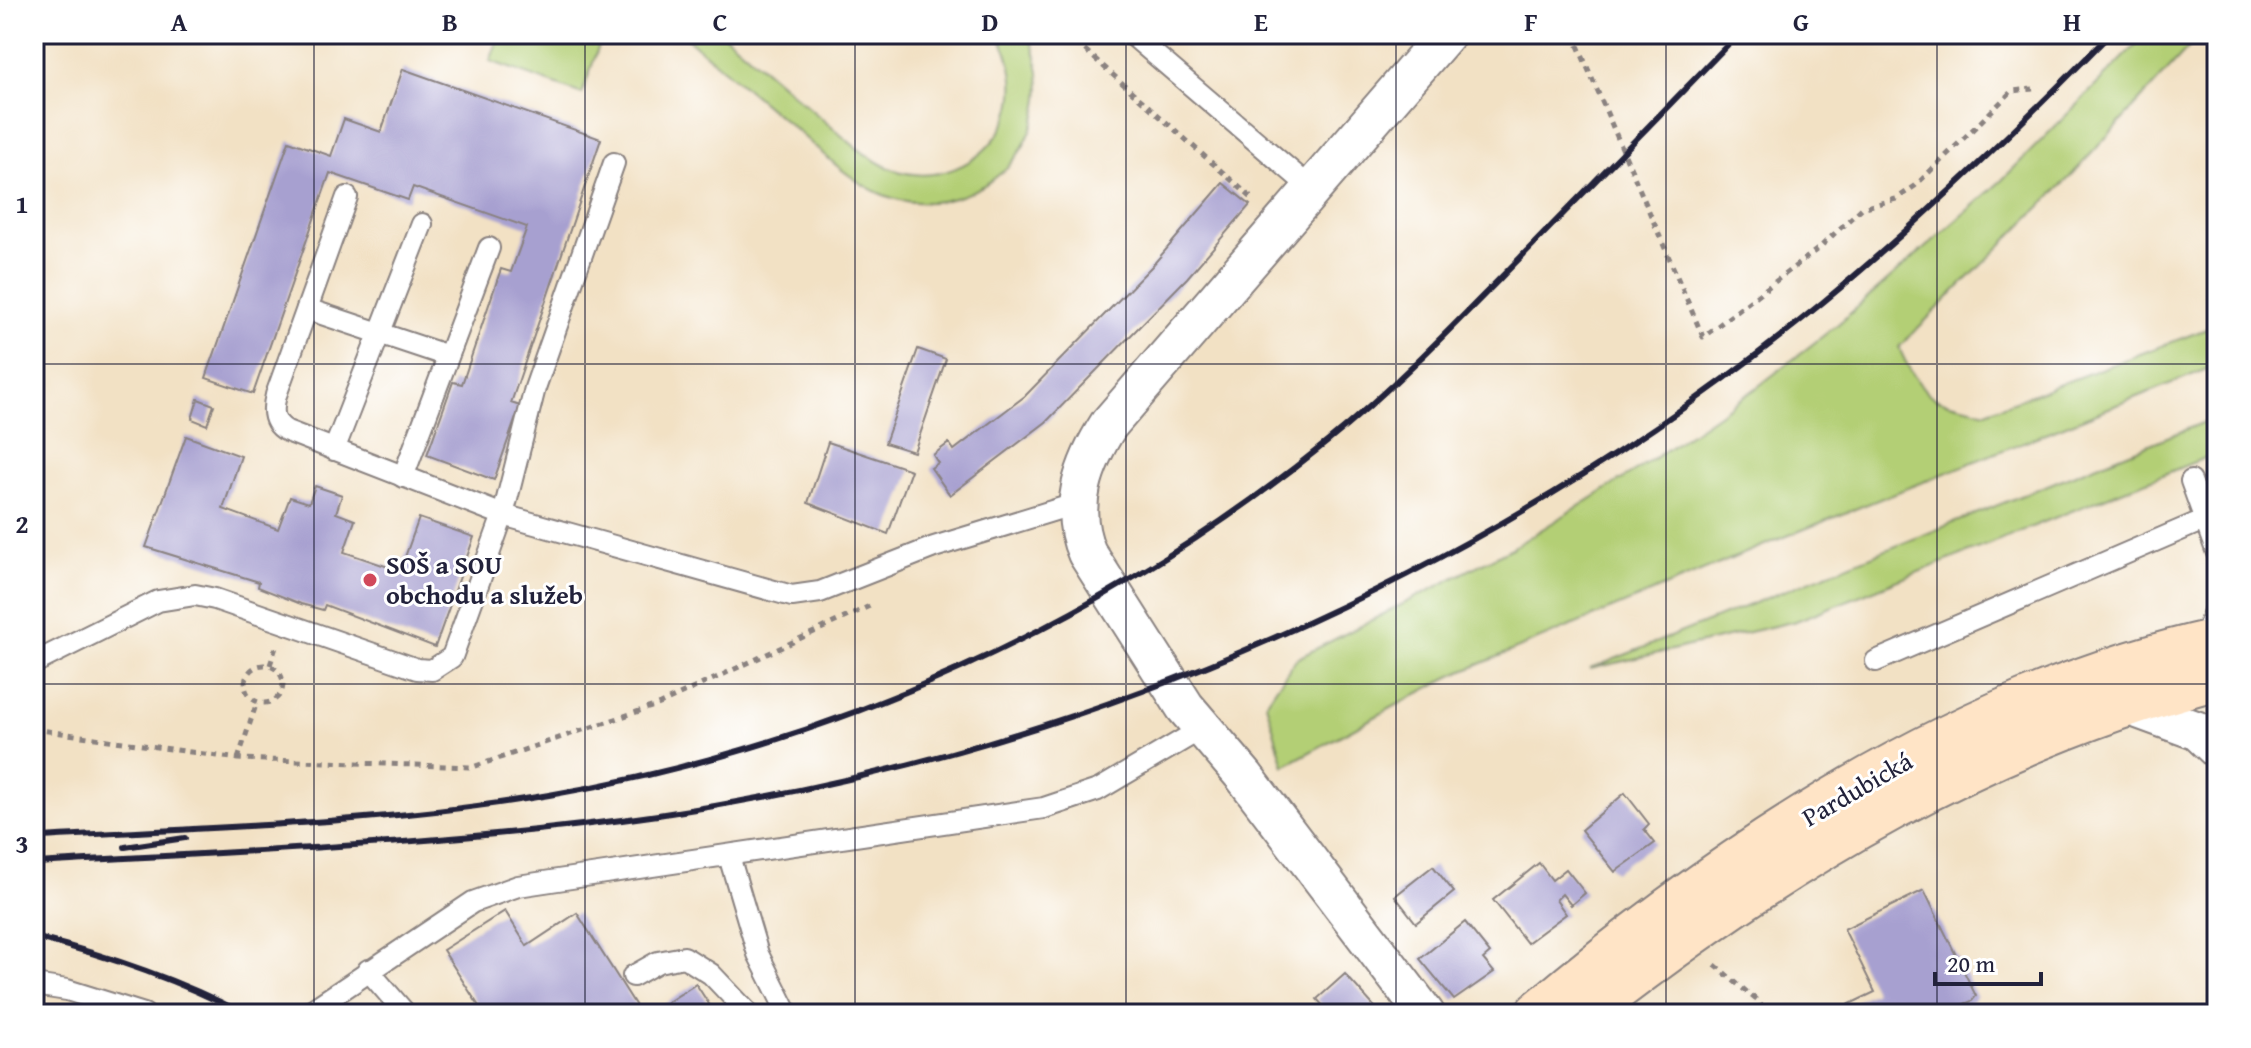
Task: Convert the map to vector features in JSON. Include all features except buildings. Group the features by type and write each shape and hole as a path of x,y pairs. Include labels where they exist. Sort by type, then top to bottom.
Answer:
{"main road":[{"name":"Pardubická","path":"1584,1014 1716,916 1895,803 2040,734 2127,705 2213,664"},
{"name":"Pardubická","path":"1537,1014 1671,906 1724,870 1914,755 2004,711 2104,674 2213,664"}],"street":[{"path":"1425,1014 1300,848 1168,683 1087,553 1080,534 1078,503 1086,465 1109,424 1446,34"},
{"path":"2213,664 2203,698 2217,747"},
{"path":"2127,705 2198,731 2217,747"}],"lane":[{"path":"1140,37 1312,189"},
{"path":"34,663 158,601 195,595 215,599 409,667 432,670 447,663 455,651 503,515 535,388 614,163"},
{"path":"347,197 276,395 273,414 282,429 503,515 780,596 820,592 934,547 1078,503"},
{"path":"334,450 422,224"},
{"path":"403,477 489,248"},
{"path":"307,309 448,356"},
{"path":"2191,481 2217,553"},
{"path":"1876,661 2206,519"},
{"path":"2213,664 2217,602"},
{"path":"306,1014 450,915 496,893 551,881 988,819 1072,801 1123,776 1203,728"},
{"path":"633,976 658,962 684,957 711,974 750,1014 783,1006 758,954 729,856"},
{"path":"368,970 406,1014"},
{"path":"34,985 67,990 144,1014"}],"path":[{"path":"1067,34 1259,204 1260,213 1254,225 1265,244"},
{"path":"1573,34 1703,337 1819,248 1862,208 1896,199 1915,186 2012,91 2033,89"},
{"path":"34,729 238,759 453,768 492,761 660,704 893,595 900,591 899,561"},
{"path":"270,665 282,674 283,690 273,702 257,702 247,692 246,678 255,667 270,665"},
{"path":"238,759 257,702"},
{"path":"1706,957 1760,1003 1765,1014"}],"green space":[{"path":"500,34 603,34 582,94 490,61"},
{"path":"682,34 723,34 856,148 901,172 919,175 954,169 970,161 996,137 1010,110 1013,88 1011,65 997,34 1028,34 1038,64 1038,108 1021,150 994,179 958,197 939,201 900,200 870,189 849,175"},
{"path":"2147,34 2201,34 2070,177 1899,347 1914,376 1930,395 1940,401 1986,412 2217,325 2217,365 1767,544 1447,678 1284,766 1266,703 1296,659 1512,548 1637,470 1755,389 1837,325 2001,181"},
{"path":"2217,417 2217,453 1796,621 1590,669"}],"railway":[{"path":"41,837 359,818 549,795 655,773 759,745 861,710 961,668 1058,620 1152,566 1241,507 1327,442 1449,330 1738,34"},
{"path":"34,863 425,840 658,815 816,786 972,747 1125,697 1274,638 1419,568 1559,489 1694,401 1822,303 1897,239 2110,34"},
{"path":"125,847 185,838"},
{"path":"34,937 141,969 244,1014"}],"place":[{"name":"SOŠ a SOU obchodu a služeb","path":"370,580"}]}
